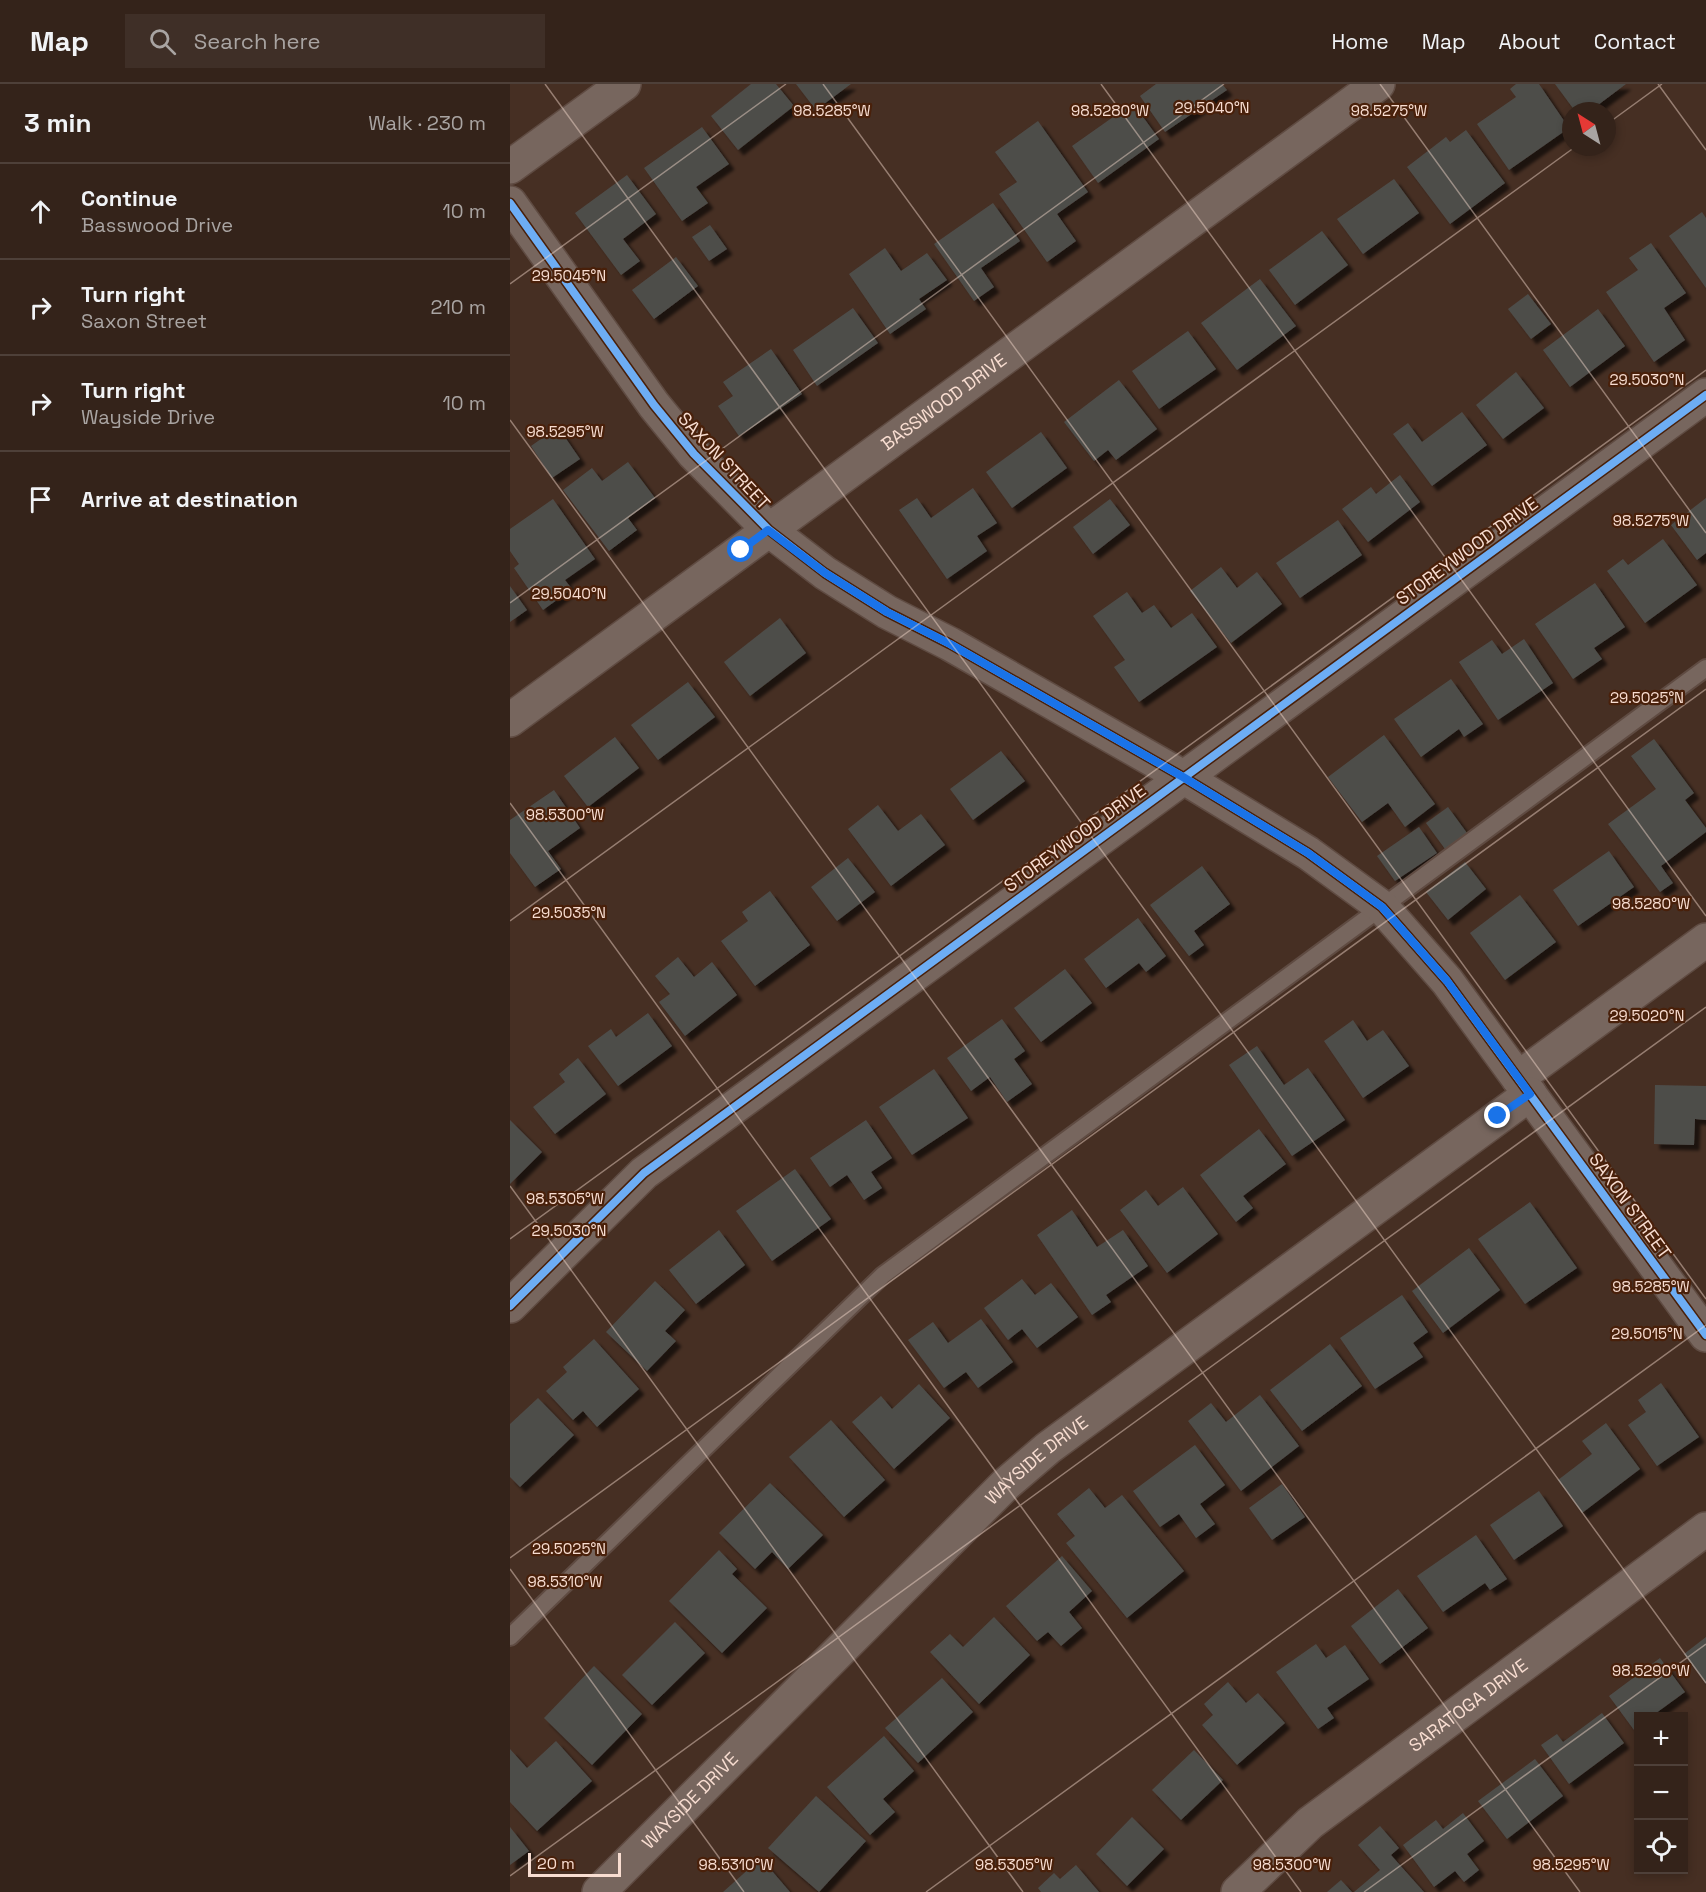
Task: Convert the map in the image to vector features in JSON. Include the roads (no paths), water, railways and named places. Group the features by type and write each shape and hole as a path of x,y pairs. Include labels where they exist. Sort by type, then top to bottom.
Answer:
{"street":[{"path":"510,167 624,84"},
{"name":"BASSWOOD DRIVE","path":"510,720 1378,84"},
{"name":"SAXON STREET","path":"510,203 654,405 694,454 768,530 825,573 887,612 950,644 1183,777 1308,853 1382,907 1447,981 1706,1335"},
{"name":"STOREYWOOD DRIVE","path":"510,1306 644,1173 1706,395"},
{"name":"WAYSIDE DRIVE","path":"598,1892 1006,1484 1048,1448 1524,1086 1706,940"},
{"name":"SARATOGA DRIVE","path":"1238,1892 1310,1823 1706,1529"}],"lane":[{"path":"510,1637 883,1275 1706,668"}]}
